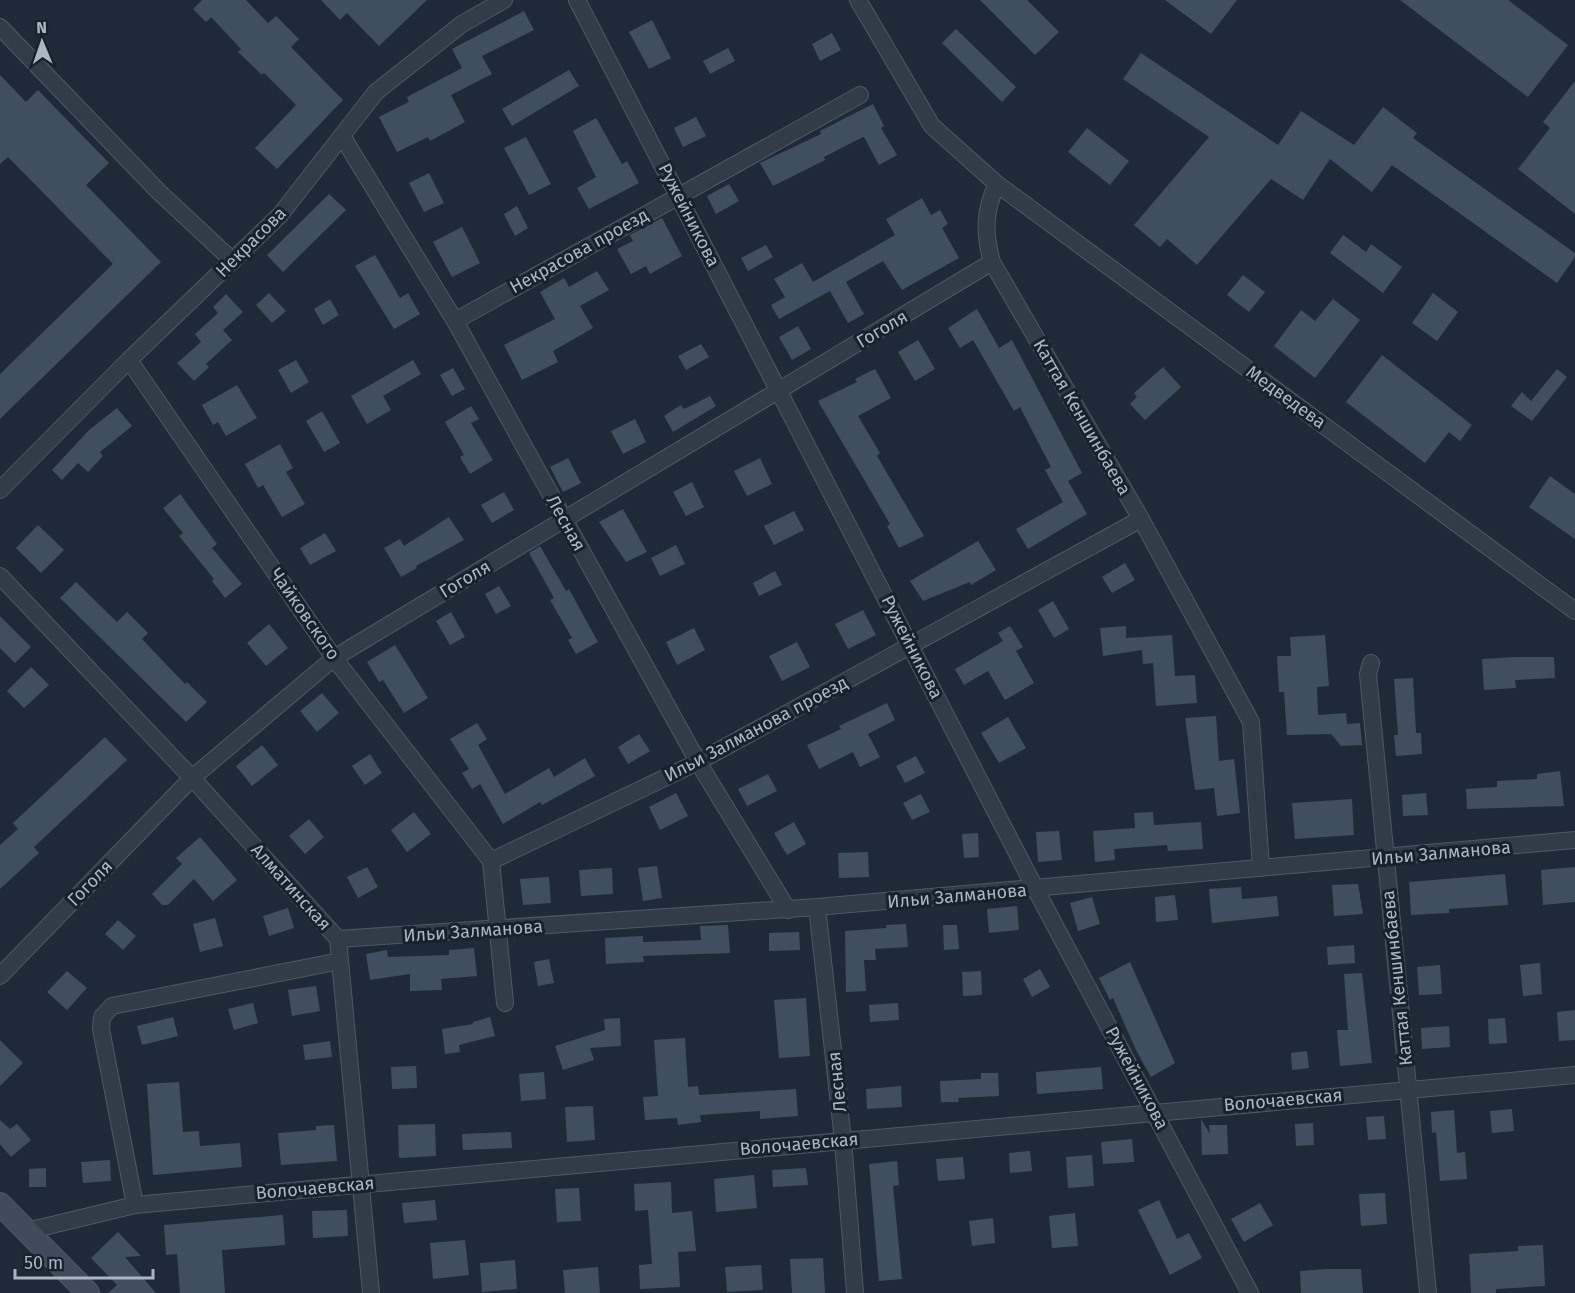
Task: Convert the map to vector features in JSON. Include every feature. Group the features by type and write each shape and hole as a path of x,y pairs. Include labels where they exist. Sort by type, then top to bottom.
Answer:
{"street":[{"name":"Некрасова","path":"0,490 129,360 280,215 376,92 462,24 504,0"},
{"name":"Ружейникова","path":"577,0 1036,890 1250,1293"},
{"path":"858,0 932,126 997,184"},
{"path":"0,27 159,192 233,261"},
{"name":"Некрасова проезд","path":"454,321 861,95"},
{"name":"Лесная","path":"342,136 454,321 698,762 788,910"},
{"name":"Каттая Кеншинбаева","path":"997,184 986,216 986,240 992,262 1141,519 1251,722 1261,868"},
{"name":"Медведева","path":"997,184 1575,610"},
{"name":"Гоголя","path":"0,976 192,778 334,658 992,262"},
{"name":"Чайковского","path":"129,360 334,658 491,861"},
{"name":"Ильи Залманова проезд","path":"491,861 698,762 1141,519"},
{"name":"Алматинская","path":"0,576 192,778 339,939 372,1293"},
{"name":"Каттая Кеншинбаева","path":"1371,663 1368,674 1428,1293"},
{"name":"Ильи Залманова","path":"339,939 788,910 1036,890 1575,840"},
{"path":"491,861 505,1004"},
{"name":"Лесная","path":"817,907 843,1140 855,1293"},
{"path":"135,1205 101,1029 106,1011 112,1006 340,962"},
{"name":"Волочаевская","path":"27,1232 135,1205 1408,1088 1575,1075"},
{"path":"0,1204 88,1293"}],"building":[{"path":"202,0 246,0 268,23 276,16 299,39 291,47 343,100 277,169 255,148 296,105 264,73 262,75 238,52 241,49 211,17 206,22 193,9"},
{"path":"321,0 427,0 379,46 347,13 340,20"},
{"path":"980,0 1027,0 1059,32 1035,55"},
{"path":"1165,0 1237,0 1211,34"},
{"path":"1400,0 1508,0 1568,45 1528,97"},
{"path":"524,11 534,30 482,56 492,74 451,95 465,122 430,141 428,137 397,152 379,117 409,102 407,97 462,68 452,49"},
{"path":"652,20 671,58 649,69 629,32"},
{"path":"956,29 1016,87 1002,102 942,43"},
{"path":"832,33 841,50 820,61 812,44"},
{"path":"728,48 735,61 710,74 703,61"},
{"path":"1141,53 1278,145 1301,111 1354,145 1383,107 1417,133 1413,138 1575,253 1575,257 1557,283 1392,165 1372,192 1330,159 1303,200 1271,179 1197,265 1167,239 1160,247 1134,225 1209,137 1123,79"},
{"path":"569,70 579,86 512,126 502,109"},
{"path":"0,75 26,102 38,90 109,163 86,185 161,262 0,419 0,374 113,264 8,157 0,164"},
{"path":"1575,81 1575,214 1518,169 1550,128 1543,122"},
{"path":"873,104 884,126 881,128 897,155 879,165 864,137 773,186 760,163 821,134 820,131"},
{"path":"696,117 706,136 683,147 674,128"},
{"path":"596,118 622,164 627,161 639,183 589,209 577,188 596,177 573,131"},
{"path":"1087,128 1129,161 1110,185 1068,152"},
{"path":"526,137 551,184 529,195 504,148"},
{"path":"429,173 444,203 424,212 409,183"},
{"path":"729,184 739,201 716,214 707,196"},
{"path":"329,194 346,210 283,272 267,255"},
{"path":"922,198 931,215 940,210 948,224 942,228 959,258 902,290 883,261 846,282 864,314 848,323 830,291 779,319 771,305 785,297 774,279 802,263 813,282 895,235 886,219"},
{"path":"517,206 528,228 515,236 504,214"},
{"path":"662,218 682,256 650,274 646,266 631,274 617,249 633,241 630,235"},
{"path":"462,227 480,263 452,277 433,242"},
{"path":"1343,235 1366,252 1371,244 1402,267 1383,293 1330,253"},
{"path":"766,245 773,257 748,271 741,258"},
{"path":"375,255 400,298 408,293 420,314 394,329 355,266"},
{"path":"597,271 609,290 580,306 593,328 553,351 558,362 522,380 504,345 555,319 540,292 564,278 569,287"},
{"path":"1243,275 1265,292 1249,312 1227,295"},
{"path":"269,293 286,311 272,323 256,305"},
{"path":"1433,293 1458,312 1437,341 1412,323"},
{"path":"226,294 243,312 223,330 232,340 206,364 209,367 194,381 177,363 201,342 195,334 218,313 213,307"},
{"path":"330,299 339,315 323,325 314,309"},
{"path":"1333,299 1360,320 1315,378 1274,346 1301,310 1315,321"},
{"path":"977,309 999,348 1012,340 1082,473 1068,481 1087,514 1028,549 1016,529 1063,502 1045,470 1051,467 1020,407 1014,411 973,340 960,348 948,328"},
{"path":"798,326 811,349 792,360 779,337"},
{"path":"918,340 935,369 915,381 898,352"},
{"path":"701,344 709,357 686,370 678,356"},
{"path":"1382,355 1472,425 1460,441 1449,432 1425,463 1346,402"},
{"path":"296,360 309,382 291,393 278,370"},
{"path":"413,360 421,374 383,396 391,410 367,424 351,396"},
{"path":"1163,367 1181,387 1145,420 1130,404 1137,397 1134,393"},
{"path":"453,368 465,389 452,396 440,375"},
{"path":"875,369 891,398 858,416 880,453 877,456 924,536 899,548 887,526 890,524 818,401 857,382 855,379"},
{"path":"1557,369 1567,377 1532,421 1511,406 1522,392 1531,401"},
{"path":"237,385 257,418 226,436 218,422 213,425 202,405"},
{"path":"710,396 716,406 673,432 664,416 681,405 684,409"},
{"path":"471,406 479,419 471,423 493,460 470,474 460,457 464,455 445,422"},
{"path":"117,408 132,426 100,452 103,456 88,472 78,463 62,480 52,470 89,430"},
{"path":"322,411 340,443 324,452 306,421"},
{"path":"635,419 646,442 623,454 611,431"},
{"path":"280,444 293,468 286,472 305,504 282,517 263,485 258,488 245,464"},
{"path":"568,458 581,483 563,492 550,467"},
{"path":"760,458 772,484 747,496 734,471"},
{"path":"1550,476 1575,494 1575,539 1529,507"},
{"path":"692,482 704,507 686,516 673,492"},
{"path":"504,492 514,510 492,523 481,505"},
{"path":"180,494 217,544 212,548 242,584 225,598 212,581 214,579 179,536 183,533 163,508"},
{"path":"623,509 647,552 626,562 599,522"},
{"path":"794,511 804,530 774,545 764,526"},
{"path":"449,517 464,540 416,566 417,568 401,577 384,548 400,539 404,546"},
{"path":"38,525 64,550 41,573 16,548"},
{"path":"325,533 336,551 310,565 300,548"},
{"path":"978,541 996,570 971,585 970,582 923,601 910,581"},
{"path":"676,545 685,564 660,576 651,558"},
{"path":"540,546 566,591 569,589 598,642 576,654 568,640 572,638 550,600 554,598 529,553"},
{"path":"1125,563 1135,580 1112,593 1102,577"},
{"path":"775,571 782,585 759,596 753,583"},
{"path":"76,582 117,622 127,612 148,633 142,639 185,684 187,682 207,702 186,722 60,598"},
{"path":"499,586 511,606 496,614 485,594"},
{"path":"1053,601 1069,629 1054,638 1038,610"},
{"path":"863,610 876,635 848,649 835,624"},
{"path":"451,612 465,637 450,645 436,621"},
{"path":"0,616 31,647 15,663 0,648"},
{"path":"269,624 288,648 266,666 247,643"},
{"path":"1010,626 1023,647 1016,651 1034,683 1005,700 988,671 964,685 955,669 1003,641 998,633"},
{"path":"1126,626 1126,638 1172,635 1175,676 1195,675 1197,703 1156,706 1153,663 1143,664 1142,650 1103,656 1100,628"},
{"path":"694,628 705,650 677,665 666,642"},
{"path":"1325,635 1329,686 1317,687 1318,715 1346,713 1347,724 1360,723 1362,745 1341,746 1331,734 1287,735 1284,692 1279,692 1277,656 1291,656 1290,637"},
{"path":"797,642 810,667 782,681 769,656"},
{"path":"395,645 428,698 404,713 383,680 379,682 367,662"},
{"path":"1554,657 1555,678 1515,680 1516,688 1484,690 1482,659"},
{"path":"31,667 49,685 24,708 7,691"},
{"path":"1413,678 1416,733 1421,733 1422,754 1396,756 1394,735 1398,735 1394,679"},
{"path":"322,693 339,713 317,732 300,711"},
{"path":"887,703 895,720 868,734 880,757 860,767 853,752 819,769 807,745 841,729 839,726"},
{"path":"1216,716 1219,761 1234,759 1240,813 1217,816 1214,788 1195,790 1185,718"},
{"path":"1008,717 1026,748 999,763 981,733"},
{"path":"477,723 487,739 478,745 505,794 549,768 554,777 585,758 595,776 542,805 540,802 503,824 480,784 472,789 462,773 469,769 450,739"},
{"path":"639,734 650,751 628,764 618,747"},
{"path":"105,737 127,760 34,847 39,853 0,889 0,845 18,829 13,823"},
{"path":"262,745 278,765 252,786 236,766"},
{"path":"370,754 382,773 365,785 352,766"},
{"path":"916,756 925,773 905,783 896,766"},
{"path":"1560,771 1564,806 1467,809 1466,789 1497,787 1497,781 1537,779 1537,774"},
{"path":"768,774 777,791 747,806 738,789"},
{"path":"676,793 688,816 660,830 649,807"},
{"path":"1426,793 1428,815 1403,816 1402,795"},
{"path":"921,794 930,812 912,820 903,803"},
{"path":"1352,799 1354,835 1295,839 1292,803"},
{"path":"414,812 431,834 407,852 391,830"},
{"path":"1153,812 1154,825 1201,822 1203,849 1168,851 1167,845 1114,849 1115,860 1095,862 1093,831 1135,828 1134,813"},
{"path":"309,819 324,837 305,854 289,836"},
{"path":"794,822 806,844 787,855 774,833"},
{"path":"1059,831 1062,860 1038,862 1036,832"},
{"path":"978,833 979,857 964,858 962,834"},
{"path":"200,837 237,880 213,901 194,879 168,905 162,905 152,894 182,864 176,858"},
{"path":"868,852 869,877 839,878 838,853"},
{"path":"657,866 662,898 643,901 638,868"},
{"path":"367,867 378,887 358,898 347,877"},
{"path":"1575,867 1575,902 1543,905 1541,870"},
{"path":"612,868 613,894 581,896 579,870"},
{"path":"1505,874 1508,905 1449,909 1449,913 1411,915 1409,882"},
{"path":"549,877 551,903 523,905 520,879"},
{"path":"1358,884 1363,914 1334,916 1332,885"},
{"path":"1241,887 1242,899 1277,896 1279,916 1212,923 1209,889"},
{"path":"1175,895 1178,920 1156,922 1155,897"},
{"path":"1092,897 1100,924 1078,931 1070,903"},
{"path":"1017,906 1019,930 989,933 987,909"},
{"path":"288,908 294,928 269,936 263,916"},
{"path":"215,918 223,946 200,952 193,924"},
{"path":"118,920 136,936 123,950 105,934"},
{"path":"906,924 908,947 875,949 876,960 864,960 866,991 846,992 845,931"},
{"path":"728,925 730,953 643,956 644,962 606,964 605,938 643,936 643,942 701,940 700,926"},
{"path":"943,925 957,925 959,949 944,950"},
{"path":"799,932 800,950 769,951 769,933"},
{"path":"1354,945 1355,963 1328,965 1327,947"},
{"path":"474,948 477,976 441,979 442,990 410,991 410,974 370,980 366,954 387,950 388,957 449,955 449,950"},
{"path":"549,959 554,983 538,986 534,962"},
{"path":"1130,962 1175,1063 1151,1077 1136,1050 1113,998 1110,1000 1099,978"},
{"path":"1540,963 1542,994 1523,996 1520,965"},
{"path":"1440,965 1442,994 1419,995 1417,967"},
{"path":"1040,969 1050,987 1032,997 1023,979"},
{"path":"67,971 87,988 67,1010 47,992"},
{"path":"981,971 982,995 963,996 962,972"},
{"path":"1362,973 1372,1063 1340,1066 1337,1030 1348,1030 1344,974"},
{"path":"316,986 320,1011 292,1016 288,990"},
{"path":"806,998 810,1056 779,1058 774,1000"},
{"path":"253,1003 258,1023 234,1030 228,1009"},
{"path":"898,1003 899,1020 870,1022 869,1005"},
{"path":"1575,1010 1575,1040 1559,1041 1557,1012"},
{"path":"173,1017 178,1036 142,1045 137,1026"},
{"path":"490,1017 495,1036 459,1045 460,1052 445,1054 442,1029 473,1024 473,1022"},
{"path":"620,1018 621,1046 590,1048 594,1060 563,1070 555,1046 605,1030 604,1019"},
{"path":"1505,1018 1507,1043 1489,1044 1488,1019"},
{"path":"1449,1026 1450,1047 1422,1049 1421,1028"},
{"path":"685,1038 688,1087 698,1086 699,1095 796,1089 798,1116 760,1119 760,1111 700,1115 701,1122 678,1125 677,1118 645,1120 643,1097 658,1096 654,1040"},
{"path":"0,1040 23,1063 0,1086"},
{"path":"330,1041 332,1057 305,1060 303,1045"},
{"path":"1307,1051 1309,1068 1292,1070 1291,1053"},
{"path":"416,1066 417,1088 392,1089 391,1067"},
{"path":"1101,1067 1103,1089 1037,1094 1036,1072"},
{"path":"544,1072 546,1099 521,1101 519,1074"},
{"path":"981,1073 998,1073 999,1096 958,1098 959,1102 941,1102 940,1081 981,1079"},
{"path":"179,1082 183,1132 199,1131 200,1146 240,1143 242,1167 153,1175 147,1084"},
{"path":"901,1086 902,1107 867,1109 866,1089"},
{"path":"593,1106 595,1140 567,1142 565,1107"},
{"path":"1512,1109 1514,1131 1492,1133 1490,1111"},
{"path":"1454,1110 1457,1153 1465,1152 1467,1179 1440,1181 1436,1132 1432,1133 1431,1112"},
{"path":"1384,1116 1386,1139 1368,1140 1366,1117"},
{"path":"1201,1119 1210,1134 1209,1125 1227,1125 1228,1154 1202,1155"},
{"path":"0,1120 10,1129 17,1124 31,1140 11,1157 0,1144"},
{"path":"1313,1123 1314,1145 1296,1146 1295,1124"},
{"path":"435,1124 436,1156 399,1158 398,1125"},
{"path":"334,1125 337,1161 281,1165 278,1133 316,1130 316,1126"},
{"path":"511,1132 512,1148 463,1150 462,1134"},
{"path":"1132,1139 1134,1162 1103,1164 1101,1142"},
{"path":"1030,1151 1032,1171 1010,1173 1009,1153"},
{"path":"1092,1155 1094,1186 1068,1188 1066,1157"},
{"path":"963,1157 965,1179 938,1181 936,1159"},
{"path":"110,1160 111,1181 83,1183 81,1162"},
{"path":"897,1161 899,1185 893,1186 902,1279 879,1281 869,1164"},
{"path":"46,1168 46,1187 29,1187 29,1169"},
{"path":"806,1168 808,1185 773,1187 772,1170"},
{"path":"754,1175 757,1208 716,1212 714,1179"},
{"path":"671,1182 672,1213 692,1211 696,1251 678,1252 680,1287 640,1289 639,1265 652,1264 648,1210 635,1211 634,1184"},
{"path":"579,1188 581,1221 557,1222 555,1189"},
{"path":"1385,1193 1387,1224 1361,1226 1359,1194"},
{"path":"435,1200 437,1220 404,1223 402,1203"},
{"path":"1159,1200 1177,1239 1189,1233 1202,1258 1170,1275 1138,1210"},
{"path":"1260,1203 1273,1225 1244,1242 1231,1219"},
{"path":"347,1210 348,1236 313,1238 312,1211"},
{"path":"1075,1213 1078,1246 1052,1248 1049,1216"},
{"path":"283,1215 285,1245 222,1250 225,1293 180,1293 177,1254 166,1255 164,1225"},
{"path":"993,1218 995,1243 972,1246 969,1221"},
{"path":"118,1232 141,1256 125,1257 156,1293 108,1293 117,1285 91,1258"},
{"path":"465,1240 469,1275 433,1279 430,1243"},
{"path":"1543,1245 1545,1286 1496,1289 1496,1293 1471,1293 1469,1254 1518,1251 1518,1246"},
{"path":"823,1258 825,1293 792,1293 790,1259"},
{"path":"515,1260 517,1289 482,1292 480,1263"},
{"path":"761,1265 763,1290 727,1292 725,1267"},
{"path":"598,1267 600,1293 565,1293 563,1270"},
{"path":"1361,1269 1363,1293 1301,1293 1300,1271"}]}
